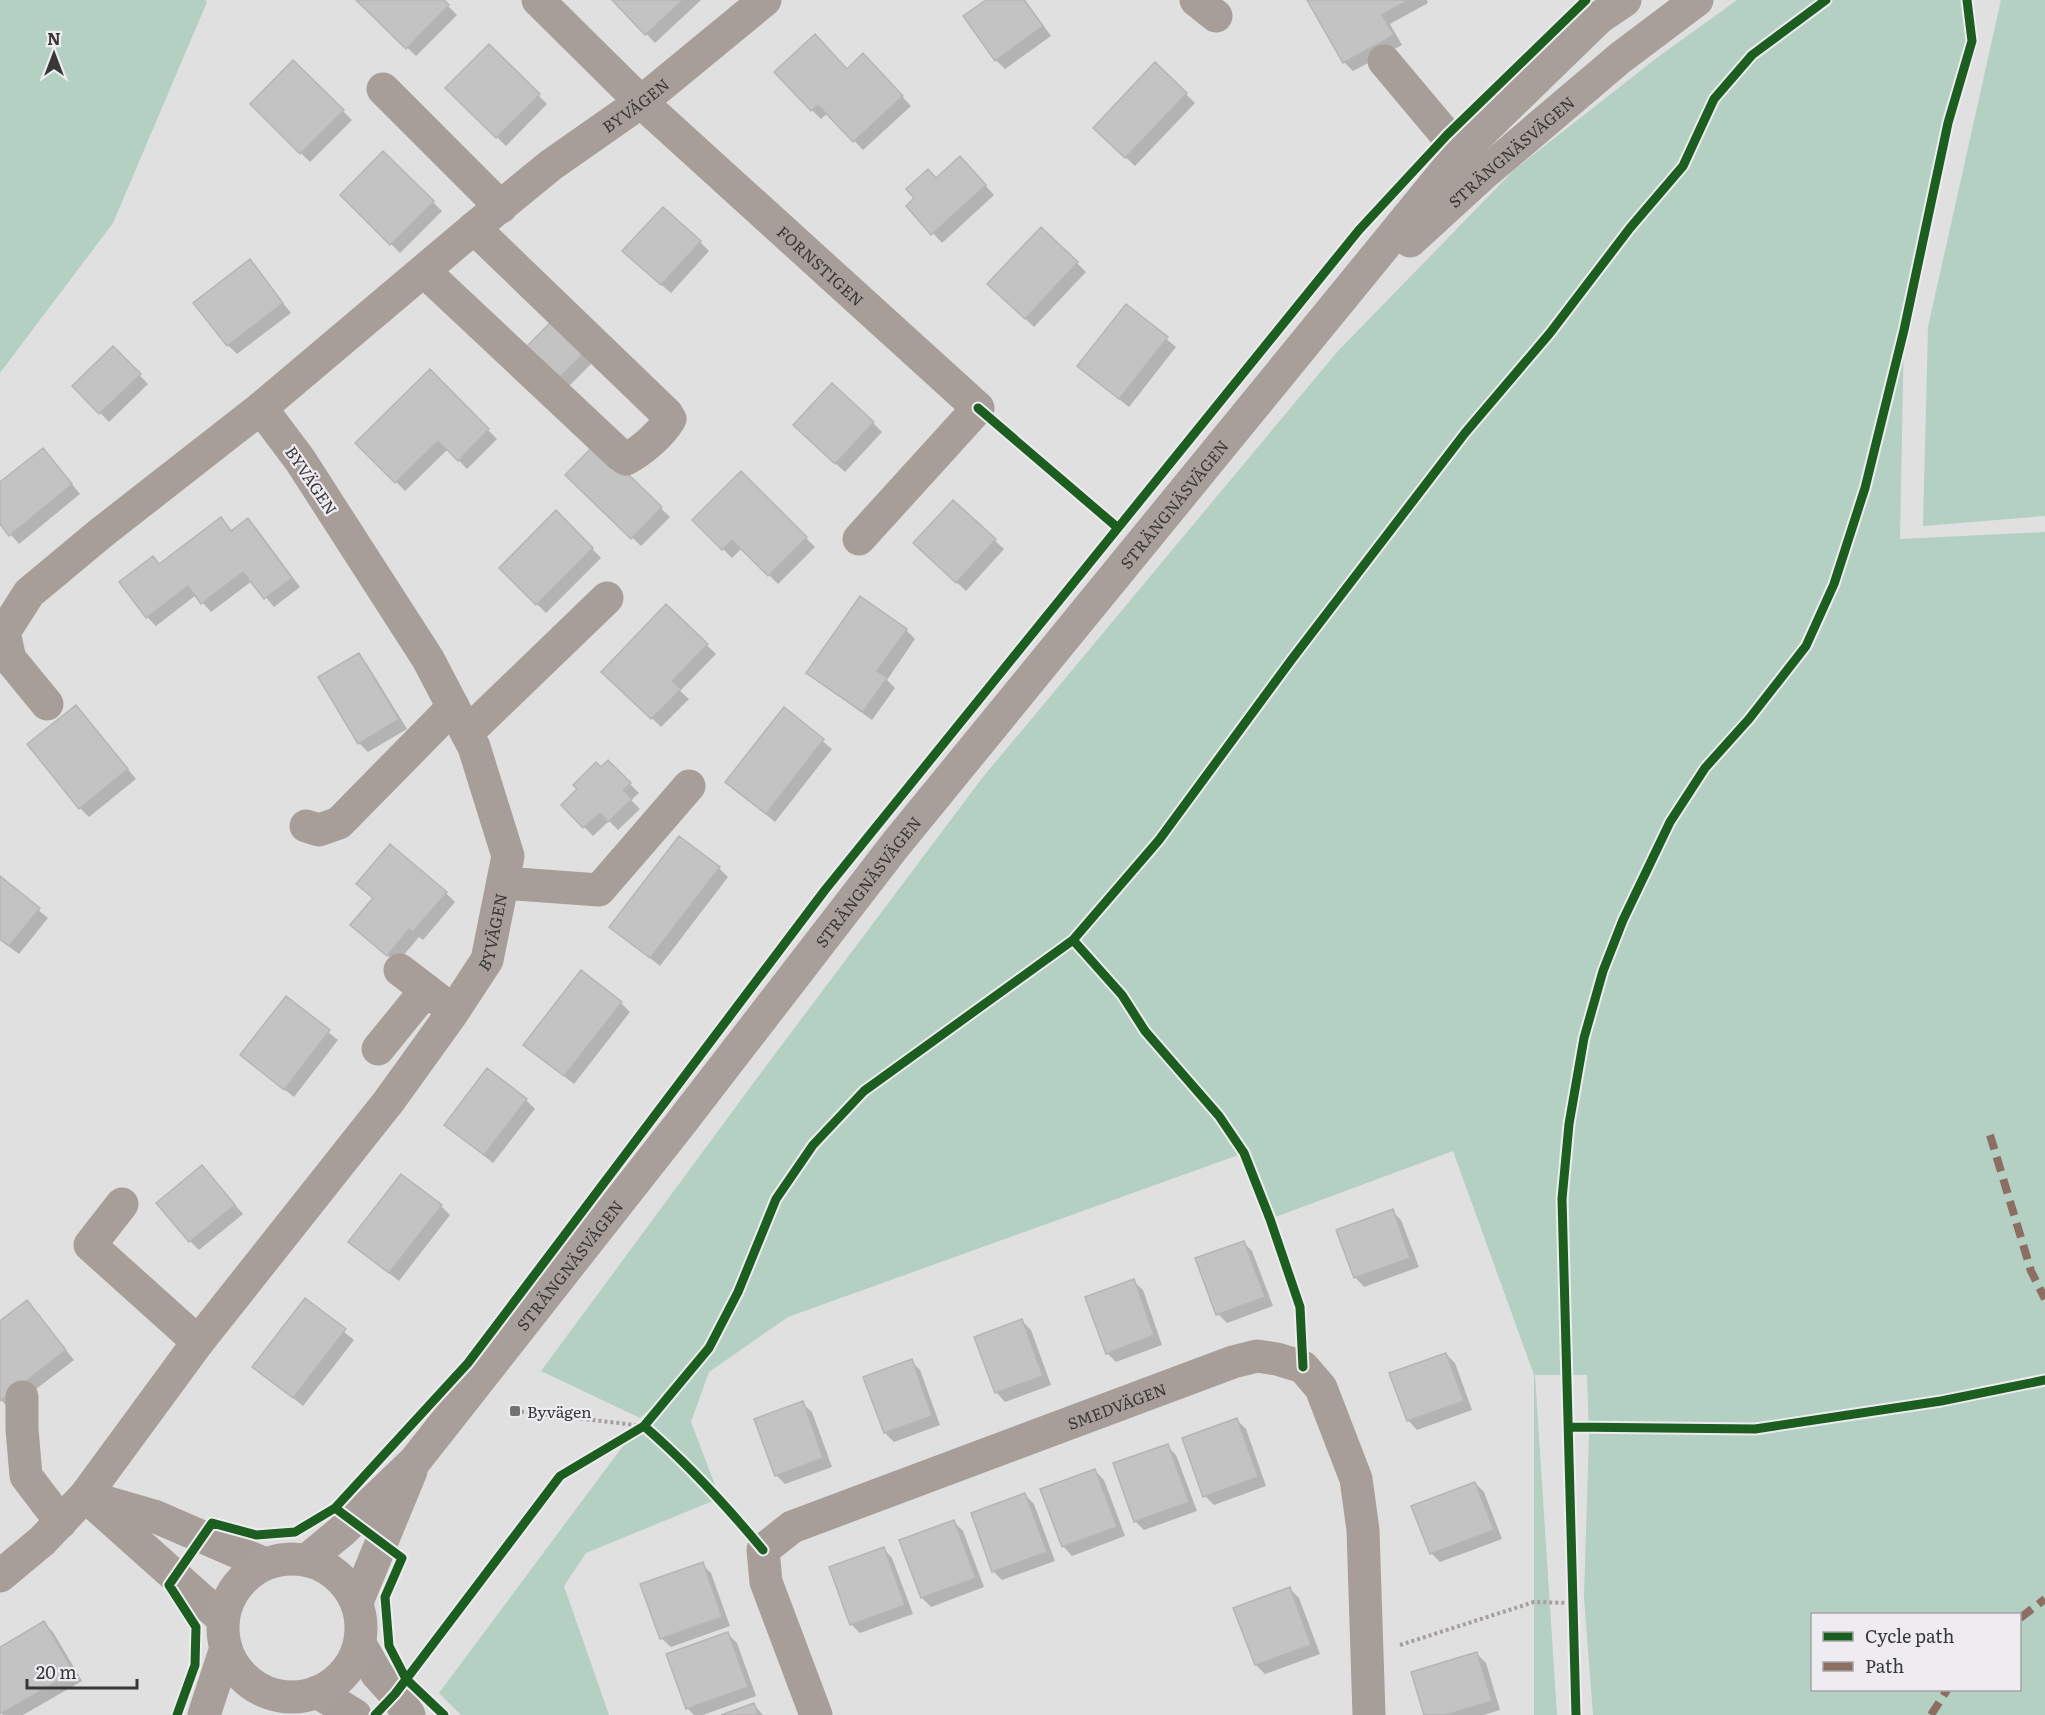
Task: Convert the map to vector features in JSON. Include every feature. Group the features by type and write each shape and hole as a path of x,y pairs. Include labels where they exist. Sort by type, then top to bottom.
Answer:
{"main road":[{"name":"STRÄNGNÄSVÄGEN","path":"307,1560 342,1531 415,1461 896,844 1331,313 1471,164 1600,17 1624,0"},
{"name":"STRÄNGNÄSVÄGEN","path":"1471,164 1697,0"},
{"name":"STRÄNGNÄSVÄGEN","path":"357,1602 415,1461"},
{"path":"204,1715 225,1634 230,1597 244,1577 265,1564 285,1558 307,1560 328,1568 346,1583 357,1602 362,1623 360,1644 351,1664 337,1681 317,1692 273,1706 265,1691 248,1681 235,1666 225,1634"}],"street":[{"name":"FORNSTIGEN","path":"538,0 641,102 978,408 859,539"},
{"name":"BYVÄGEN","path":"47,704 10,658 3,632 29,593 101,533 261,408 552,165 641,102 765,0"},
{"path":"1384,61 1471,164"},
{"path":"383,89 501,207"},
{"path":"424,271 626,459 666,426 670,419 667,414 474,228"},
{"name":"BYVÄGEN","path":"0,1576 42,1541 85,1496 198,1342 389,1101 487,960 508,856 474,747 422,648 300,460 261,408"},
{"path":"306,826 319,830 339,823 607,598"},
{"path":"503,883 599,890 689,786"},
{"path":"400,970 453,1012"},
{"path":"378,1049 426,990"},
{"path":"122,1204 90,1245 198,1342"},
{"name":"SMEDVÄGEN","path":"816,1715 766,1582 763,1550 792,1527 1222,1366 1257,1356 1303,1367 1321,1388 1356,1479 1363,1530 1369,1715"},
{"path":"22,1397 26,1476 61,1522"},
{"path":"85,1496 154,1516 265,1564"},
{"path":"85,1496 225,1634"},
{"path":"360,1644 377,1674 395,1694 409,1715"},
{"path":"317,1692 355,1715"}],"path":[{"path":"515,1411 648,1430"},
{"path":"648,1430 651,1418"},
{"path":"625,1437 648,1430"},
{"path":"1571,1591 1572,1614"},
{"path":"1368,1656 1534,1602 1572,1603"}],"green space":[{"path":"0,0 205,0 207,2 113,223 0,373"},
{"path":"1737,0 1967,0 1972,41 1948,123 1904,330 1900,539 2045,532 2045,1715 1593,1715 1584,1597 1589,1434 1587,1375 1535,1375 1557,1715 1534,1715 1534,1375 1453,1151 1270,1219 1244,1153 788,1317 709,1372 691,1422 720,1498 586,1553 564,1586 609,1715 461,1715 439,1693 652,1407 640,1418 541,1371 983,777 1338,351 1515,169 1658,57"},
{"path":"2001,0 2045,0 2045,516 1923,526 1928,327"}],"building":[{"path":"356,0 444,0 449,5 406,49"},
{"path":"612,0 683,0 645,35"},
{"path":"986,0 1024,0 1043,26 995,61 963,16"},
{"path":"1307,0 1408,0 1382,15 1394,35 1343,63"},
{"path":"815,34 847,69 863,53 903,96 853,142 818,105 811,111 774,72"},
{"path":"489,44 540,94 496,138 445,88"},
{"path":"293,60 344,110 300,154 250,104"},
{"path":"1155,62 1187,93 1125,158 1093,128"},
{"path":"383,151 434,201 390,245 340,195"},
{"path":"960,156 986,185 931,235 906,206 914,198 906,189 928,169 936,178"},
{"path":"663,207 701,241 661,285 622,251"},
{"path":"1041,227 1078,262 1025,319 987,284"},
{"path":"250,259 283,303 227,346 193,303"},
{"path":"1126,304 1168,337 1119,399 1077,366"},
{"path":"556,317 588,349 553,384 521,352"},
{"path":"113,346 141,374 99,414 72,386"},
{"path":"430,369 489,429 458,461 438,441 395,483 355,443"},
{"path":"832,383 874,422 835,464 793,425"},
{"path":"596,443 662,507 631,539 565,475"},
{"path":"43,448 72,484 9,536 0,524 0,482"},
{"path":"741,471 807,537 768,576 732,540 722,550 692,520"},
{"path":"953,500 996,539 956,583 913,543"},
{"path":"556,510 593,548 536,605 499,568"},
{"path":"221,517 231,531 248,518 292,578 264,599 243,572 201,604 188,586 146,618 119,582 153,556 159,564"},
{"path":"860,596 907,629 877,671 887,678 863,712 806,673"},
{"path":"666,604 708,644 672,681 681,689 651,719 601,672"},
{"path":"359,653 399,719 358,744 318,677"},
{"path":"76,705 128,769 79,809 27,744"},
{"path":"784,707 824,739 766,814 725,782"},
{"path":"608,760 631,783 623,790 632,799 608,822 600,813 583,828 561,805 577,789 573,785 596,762 601,767"},
{"path":"679,836 720,867 650,958 609,927"},
{"path":"390,844 447,892 413,932 409,929 387,956 350,925 373,898 356,884"},
{"path":"0,876 40,908 9,946 0,939"},
{"path":"581,970 622,1002 564,1076 523,1045"},
{"path":"286,996 330,1030 284,1090 240,1055"},
{"path":"487,1068 527,1099 484,1155 444,1125"},
{"path":"202,1165 235,1205 189,1242 156,1203"},
{"path":"401,1174 442,1205 389,1273 348,1242"},
{"path":"1393,1209 1410,1258 1354,1278 1336,1230"},
{"path":"1244,1241 1265,1297 1216,1315 1195,1258"},
{"path":"1134,1279 1154,1335 1106,1354 1085,1297"},
{"path":"305,1298 346,1329 293,1398 252,1367"},
{"path":"27,1300 66,1350 0,1401 0,1321"},
{"path":"1022,1319 1043,1376 995,1393 974,1337"},
{"path":"1446,1353 1464,1401 1407,1421 1389,1373"},
{"path":"912,1359 932,1416 884,1433 863,1377"},
{"path":"803,1401 823,1458 775,1476 754,1419"},
{"path":"1237,1418 1258,1477 1203,1497 1182,1438"},
{"path":"1168,1444 1189,1502 1134,1522 1113,1463"},
{"path":"1095,1469 1117,1527 1062,1547 1040,1489"},
{"path":"1475,1482 1494,1530 1430,1554 1411,1506"},
{"path":"1025,1493 1047,1552 992,1572 971,1513"},
{"path":"954,1520 976,1578 921,1598 899,1540"},
{"path":"884,1547 905,1605 850,1625 829,1567"},
{"path":"703,1562 722,1617 660,1639 640,1584"},
{"path":"1290,1587 1311,1645 1255,1665 1233,1608"},
{"path":"44,1621 74,1672 0,1714 0,1647"},
{"path":"728,1632 748,1687 686,1709 666,1654"},
{"path":"1477,1652 1492,1701 1446,1715 1424,1715 1411,1672"},
{"path":"754,1703 758,1715 721,1715"}],"marked path":[{"path":"1990,1135 2031,1271 2045,1299"},
{"path":"2021,1617 2045,1599"},
{"path":"1931,1715 1946,1691"}],"cycle path":[{"path":"177,1715 195,1665 196,1627 169,1585 212,1523 256,1535 295,1532 335,1508 468,1363 825,890 1359,230 1447,135 1586,0"},
{"path":"375,1715 395,1694 560,1476 644,1426 709,1348 738,1292 776,1199 813,1145 864,1091 1073,940 1159,840 1292,659 1465,433 1550,333 1630,228 1683,166 1714,99 1752,55 1826,0"},
{"path":"1576,1715 1562,1199 1569,1124 1584,1038 1603,971 1623,920 1670,822 1705,768 1749,719 1806,646 1834,584 1865,488 1904,330 1948,123 1972,41 1967,0"},
{"path":"978,408 1118,528"},
{"path":"1073,940 1122,995 1145,1031 1219,1116 1244,1153 1270,1219 1300,1307 1303,1367"},
{"path":"1569,1427 1755,1429 1941,1401 2045,1380"},
{"path":"644,1426 706,1485 763,1550"},
{"path":"335,1508 402,1558 385,1597 389,1646 406,1679 444,1715"}],"place":[{"name":"Byvägen","path":"515,1411"}]}
